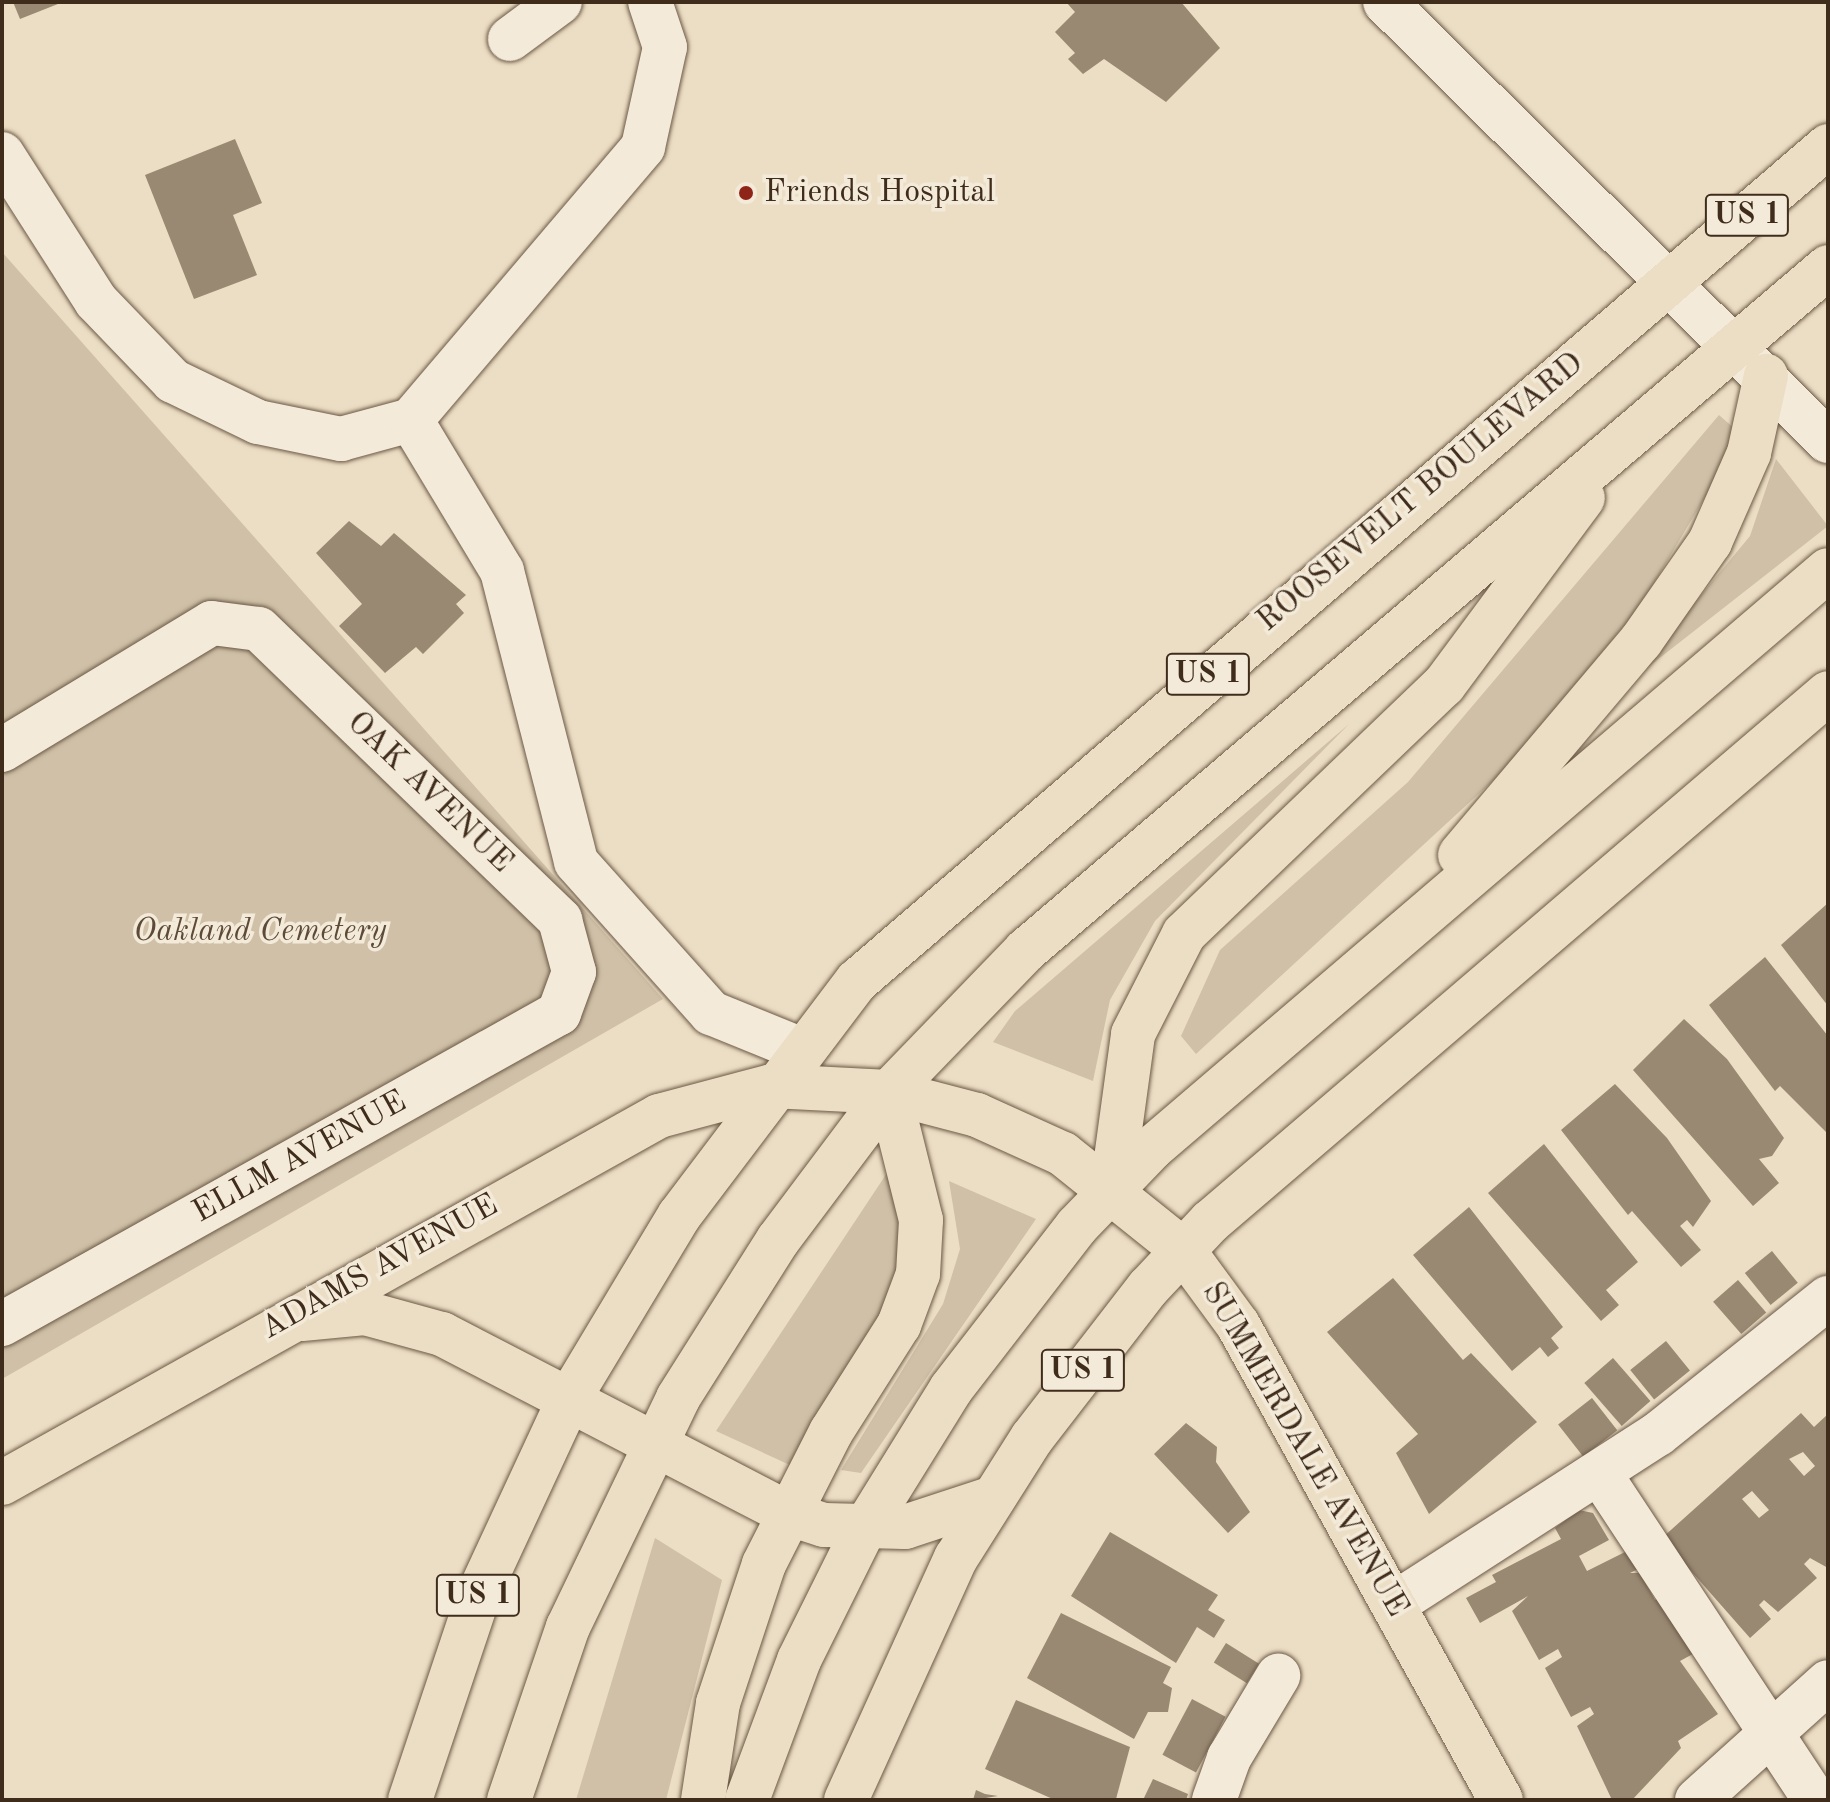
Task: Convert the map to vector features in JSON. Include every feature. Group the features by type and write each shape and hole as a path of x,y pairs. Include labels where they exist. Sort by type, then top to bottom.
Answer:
{"main road":[{"name":"ROOSEVELT BOULEVARD","path":"410,1800 470,1617 569,1399 679,1216 772,1086 857,981 954,891 1828,146"},
{"name":"US 1","path":"509,1800 568,1627 654,1443 778,1240 889,1092 989,983 1828,267"},
{"path":"1376,955 1679,590 1733,497 1766,376"},
{"path":"1112,1188 1133,1034 1184,934 1444,685 1625,441"},
{"name":"US 1","path":"747,1800 799,1660 863,1531 951,1389 1112,1188 1376,955 1828,570"},
{"name":"US 1","path":"846,1800 917,1631 993,1498 1075,1380 1183,1250 1828,693"},
{"name":"SUMMERDALE AVENUE","path":"772,1086 889,1092 1008,1126 1112,1188 1183,1250 1238,1325 1501,1800"},
{"name":"ADAMS AVENUE","path":"2,1483 280,1323 623,1133 715,1097 772,1086"},
{"path":"703,1800 718,1703 787,1513 899,1325 918,1274 921,1220 889,1092"},
{"path":"280,1323 365,1313 402,1320 569,1399 787,1513 863,1531 947,1518 993,1498"}],"street":[{"path":"510,39 560,2"},
{"path":"2,154 96,301 173,381 258,422 341,439 411,420 643,147 665,47 650,2"},
{"path":"1385,2 1666,284 1736,346 1828,441"},
{"path":"411,420 502,571 576,862 711,1013 802,1050"},
{"name":"OAK AVENUE","path":"2,750 212,623 259,629 560,920 574,972"},
{"name":"ELLM AVENUE","path":"2,1324 559,1013 574,972"},
{"path":"1394,1604 1600,1474 1828,1298"},
{"path":"1600,1474 1674,1577 1767,1737 1815,1800"},
{"path":"1214,1800 1229,1758 1278,1676"},
{"path":"1697,1800 1828,1682"}],"green space":[{"name":"Oakland Cemetery","path":"2,252 663,999 2,1379"},
{"path":"1719,415 1736,430 1730,455 1641,605 1509,766 1196,1054 1181,1036 1220,950 1408,782"},
{"path":"1776,459 1828,526 1629,682 1750,536"},
{"path":"1349,724 1155,921 1110,1000 1093,1081 993,1042 1015,1011"},
{"path":"887,1173 908,1241 897,1300 792,1466 716,1431"},
{"path":"949,1181 1036,1219 861,1473 841,1470 943,1304 960,1249"},
{"path":"655,1538 722,1580 666,1800 576,1800"}],"building":[{"path":"13,2 63,2 20,19"},
{"path":"1066,2 1181,2 1220,48 1166,102 1104,59 1083,74 1068,59 1075,53 1055,32 1075,12"},
{"path":"235,139 262,203 233,215 257,275 194,299 145,175"},
{"path":"349,521 381,546 394,533 466,595 456,604 464,613 423,654 416,647 385,673 339,626 362,604 316,553"},
{"path":"1828,903 1828,1006 1781,945"},
{"path":"1765,957 1828,1036 1826,1132 1780,1086 1775,1091 1709,1005"},
{"path":"1684,1019 1727,1059 1784,1138 1772,1156 1759,1159 1779,1183 1753,1206 1633,1070"},
{"path":"1615,1084 1667,1138 1711,1201 1693,1227 1687,1220 1680,1226 1701,1250 1681,1267 1632,1211 1628,1215 1561,1130"},
{"path":"1544,1144 1638,1262 1606,1290 1619,1305 1601,1321 1488,1193"},
{"path":"1469,1207 1563,1327 1551,1338 1559,1348 1548,1357 1540,1347 1512,1371 1413,1255"},
{"path":"1772,1251 1798,1283 1771,1305 1745,1273"},
{"path":"1393,1278 1463,1360 1471,1353 1537,1422 1429,1514 1396,1453 1418,1434 1327,1332"},
{"path":"1738,1280 1766,1312 1741,1334 1713,1302"},
{"path":"1666,1341 1690,1371 1654,1399 1630,1370"},
{"path":"1613,1358 1650,1401 1622,1426 1584,1383"},
{"path":"1592,1398 1617,1430 1583,1457 1558,1424"},
{"path":"1801,1413 1814,1427 1828,1414 1828,1568 1810,1558 1804,1564 1817,1578 1778,1612 1764,1600 1759,1605 1771,1619 1750,1638 1662,1538","holes":["1803,1452 1815,1466 1804,1476 1789,1459","1752,1491 1769,1510 1759,1518 1742,1499"]},
{"path":"1186,1423 1217,1447 1216,1462 1250,1512 1228,1533 1154,1454"},
{"path":"1579,1510 1593,1513 1609,1540 1579,1556 1587,1571 1627,1551 1638,1569 1630,1573 1640,1573 1655,1600 1669,1593 1702,1649 1680,1661 1718,1714 1678,1741 1681,1748 1632,1800 1612,1800 1577,1726 1594,1714 1590,1707 1571,1717 1545,1668 1562,1657 1558,1649 1539,1660 1512,1611 1528,1596 1480,1623 1466,1598 1496,1582 1492,1575 1561,1539 1555,1528"},
{"path":"1110,1532 1218,1595 1208,1610 1225,1620 1214,1638 1197,1627 1176,1663 1071,1596"},
{"path":"1061,1613 1171,1667 1163,1683 1172,1688 1168,1712 1148,1712 1134,1739 1027,1678"},
{"path":"1226,1643 1259,1664 1247,1683 1214,1663"},
{"path":"1192,1699 1226,1717 1196,1772 1162,1755"},
{"path":"1016,1700 1130,1747 1116,1799 1055,1800 985,1769"},
{"path":"1153,1779 1188,1794 1186,1800 1143,1800"},
{"path":"976,1790 985,1794 998,1796 973,1800"}],"place":[{"name":"Friends Hospital","path":"746,193"}]}
